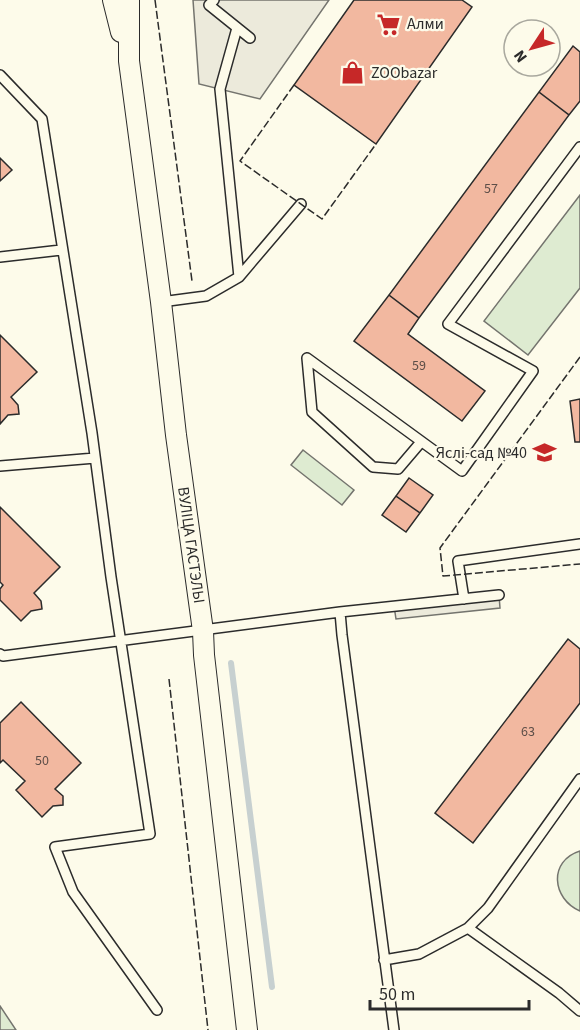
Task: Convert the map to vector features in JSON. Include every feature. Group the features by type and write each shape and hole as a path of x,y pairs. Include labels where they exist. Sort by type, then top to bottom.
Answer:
{"street":[{"name":"ВУЛІЦА ГАСТЭЛЫ","path":"113,0 129,61 161,302 176,435 203,631 247,1030"},
{"name":"ВУЛІЦА ГАСТЭЛЫ","path":"129,0 129,61"}],"lane":[{"path":"214,0 209,6 250,38"},
{"path":"237,28 220,89 239,277"},
{"path":"0,75 42,119 150,834 55,847 73,892 157,1010"},
{"path":"421,442 398,469 373,467 312,412 307,358 462,471 533,371 448,324 580,147"},
{"path":"161,302 206,296 239,277 301,204"},
{"path":"0,257 62,250"},
{"path":"0,466 95,458"},
{"path":"464,599 458,561 580,544"},
{"path":"0,654 3,656 340,612 499,595"},
{"path":"340,612 394,1030"},
{"path":"384,960 418,954 468,928 488,908 580,779"},
{"path":"468,928 559,993 580,1011"}],"green space":[{"path":"580,195 580,288 528,355 484,321"},
{"path":"303,450 354,490 342,505 291,465"},
{"path":"580,851 580,911 564,898 559,889 558,880 563,863"},
{"path":"0,1006 16,1030 0,1030"}],"shaded area":[{"path":"193,0 329,0 260,99 199,84"},
{"path":"499,595 500,608 396,619 394,606"}],"building":[{"path":"354,0 462,0 472,7 376,144 294,85"},
{"path":"573,46 580,52 580,101 569,115 539,92 549,78 562,78 562,61"},
{"path":"539,92 569,115 419,318 389,295"},
{"path":"0,158 12,170 0,181"},
{"path":"389,295 419,318 408,334 485,391 462,421 354,341"},
{"path":"0,335 37,372 11,397 18,405 19,414 8,415 0,424"},
{"path":"580,399 580,442 575,442 570,401"},
{"path":"409,478 433,495 420,513 396,496"},
{"path":"396,496 420,513 406,532 382,515"},
{"path":"0,507 60,567 34,593 41,601 42,609 31,611 21,621 0,600 0,589 3,585 0,582"},
{"path":"568,639 580,649 580,703 473,843 435,813"},
{"path":"21,702 81,763 55,789 63,796 63,805 53,806 42,817 16,790 25,781 3,760 0,763 0,723"}],"waterway":[{"path":"231,663 272,987"}],"fence":[{"path":"155,0 192,281"},
{"path":"294,85 240,161 322,219 376,144"},
{"path":"580,357 440,548 443,576 580,564"},
{"path":"169,679 208,1030"}],"place":[{"name":"Алми","path":"389,24"},
{"name":"ZOObazar","path":"353,73"},
{"name":"Яслі-сад №40","path":"545,453"}]}
